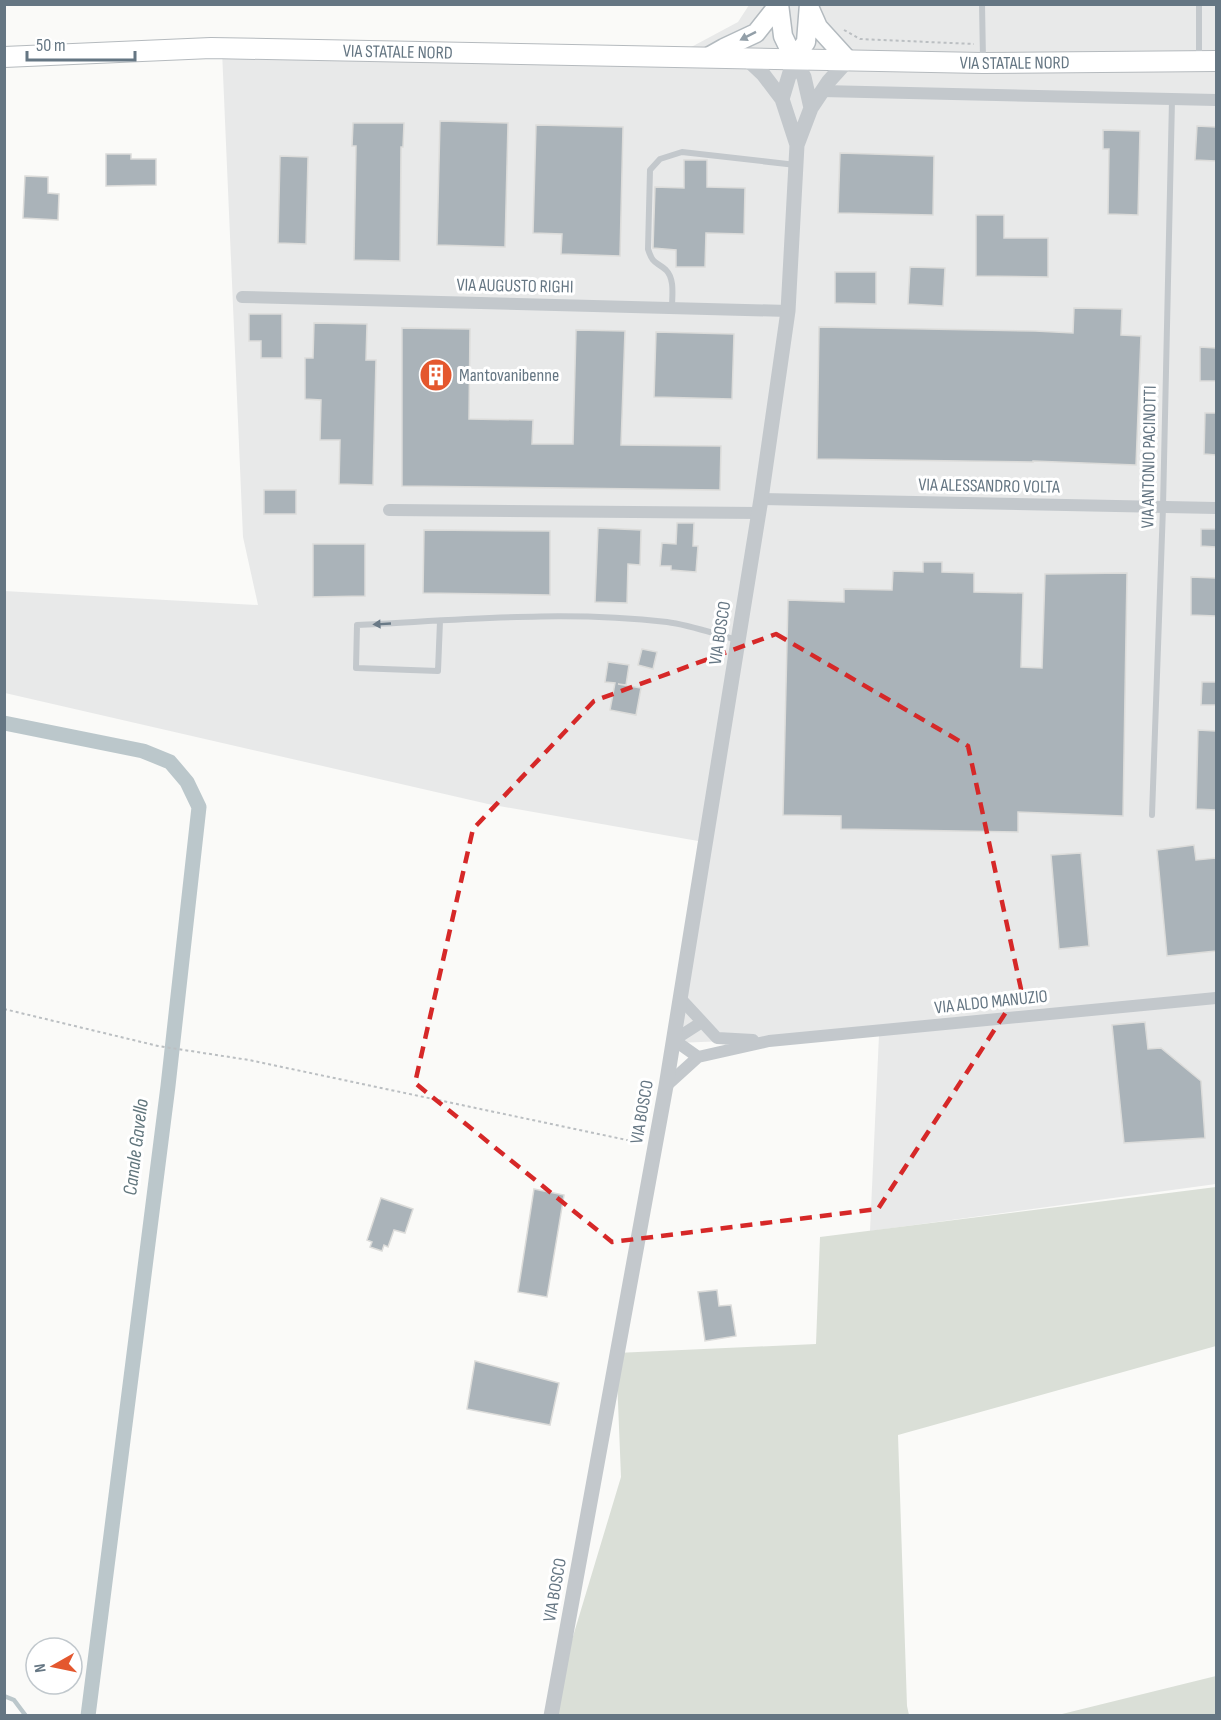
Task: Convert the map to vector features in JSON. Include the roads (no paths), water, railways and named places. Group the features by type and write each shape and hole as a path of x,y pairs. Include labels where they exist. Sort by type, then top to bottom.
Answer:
{"main road":[{"path":"708,57 756,33 779,4"},
{"path":"779,4 783,36 803,59"},
{"path":"803,59 809,7"},
{"path":"809,7 818,27 848,60"},
{"name":"VIA STATALE NORD","path":"4,57 211,48 848,60 983,54 1208,61"}],"street":[{"name":"VIA BOSCO","path":"746,58 782,99 797,145"},
{"path":"782,99 803,59"},
{"path":"803,59 804,77 811,108"},
{"name":"VIA BOSCO","path":"552,1716 656,1146 760,506 788,310 797,145 811,108 848,60"},
{"path":"822,91 1216,100"},
{"name":"VIA AUGUSTO RIGHI","path":"242,297 788,310"},
{"path":"389,510 760,506"},
{"name":"VIA ALESSANDRO VOLTA","path":"760,506 1216,508"},
{"name":"VIA ALDO MANUZIO","path":"666,1086 698,1057 770,1041 1216,998"},
{"name":"VIA ALDO MANUZIO","path":"680,999 717,1038 770,1041"},
{"path":"698,1057 674,1040 702,1022"}],"lane":[{"path":"982,4 983,54"},
{"path":"1199,4 1208,61"},
{"name":"VIA ANTONIO PACINOTTI","path":"1152,815 1163,507 1172,100"},
{"path":"672,308 671,279 666,270 657,265 648,249 650,170 660,159 682,152 796,165"},
{"path":"440,621 438,671 356,668 357,625 440,621 572,616 669,622 738,640"}],"waterway":[{"name":"Canale Gavello","path":"4,723 143,751 170,762 187,782 199,807 168,1086 88,1716"},
{"path":"4,1696 14,1700 26,1716"}],"place":[{"name":"Mantovanibenne","path":"436,375"}]}
